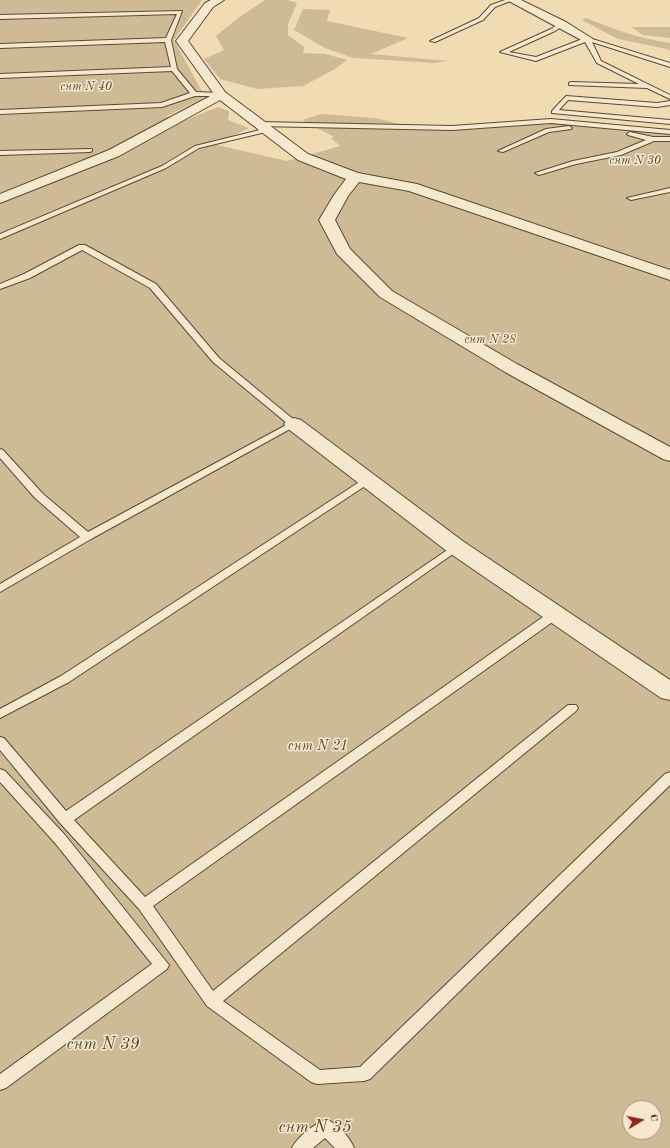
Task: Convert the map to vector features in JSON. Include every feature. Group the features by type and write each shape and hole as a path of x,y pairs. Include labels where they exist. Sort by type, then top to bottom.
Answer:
{"street":[{"path":"219,0 210,5 182,41 221,95 303,157 355,177 412,187 670,275"},
{"path":"511,0 562,24 587,39"},
{"path":"0,199 114,153 221,95"},
{"path":"355,177 341,195 327,220 343,251 386,294 511,368 670,455"},
{"path":"294,424 456,547 670,692"}],"lane":[{"path":"433,41 482,19 493,6 511,0"},
{"path":"0,17 180,12 168,40 174,69 194,94"},
{"path":"562,24 553,30 503,52 536,59 587,39 670,65"},
{"path":"587,39 599,62 670,97"},
{"path":"0,46 168,40"},
{"path":"0,76 174,69"},
{"path":"571,84 650,86"},
{"path":"0,112 162,105 194,94 221,95"},
{"path":"670,103 657,105 566,98 554,112 670,122"},
{"path":"0,237 164,167 196,147 264,127 452,128 551,121 670,132"},
{"path":"501,151 548,130 567,128 624,132 653,139 670,139"},
{"path":"539,173 575,162 619,154 653,139"},
{"path":"0,153 90,150"},
{"path":"631,198 670,190"},
{"path":"0,287 82,247 153,286 216,360 294,424 87,538 0,589"},
{"path":"0,452 39,496 87,538"},
{"path":"0,714 65,679 367,480"},
{"path":"65,819 456,547"},
{"path":"144,904 554,614"},
{"path":"212,1001 572,708"},
{"path":"0,741 65,819 144,904 212,1001 317,1077 364,1074 670,777"},
{"path":"0,774 60,839 162,965 0,1083"},
{"path":"300,1148 326,1127 346,1148"}],"green space":[{"path":"0,0 202,0 174,40 205,97 167,116 176,124 218,107 229,111 228,120 249,128 231,137 208,143 287,161 340,146 331,138 334,137 302,120 321,114 375,118 416,128 549,120 670,131 670,1148 0,1148"},
{"path":"265,0 287,0 297,3 288,24 288,35 304,47 303,53 326,54 347,60 335,69 303,86 257,89 220,79 204,59 224,50 216,36 238,18"},
{"path":"303,9 330,10 327,21 408,38 371,54 448,61 435,63 353,58 325,48 294,30"},
{"path":"586,18 627,33 670,43 670,51 667,49 618,39 582,20"},
{"path":"631,27 670,27 670,38 643,35"}],"park label":[{"name":"снт N 40","path":"86,87"},
{"name":"снт N 30","path":"635,161"},
{"name":"снт N 28","path":"490,340"},
{"name":"снт N 21","path":"318,746"},
{"name":"снт N 39","path":"103,1045"},
{"name":"снт N 35","path":"315,1128"}]}
